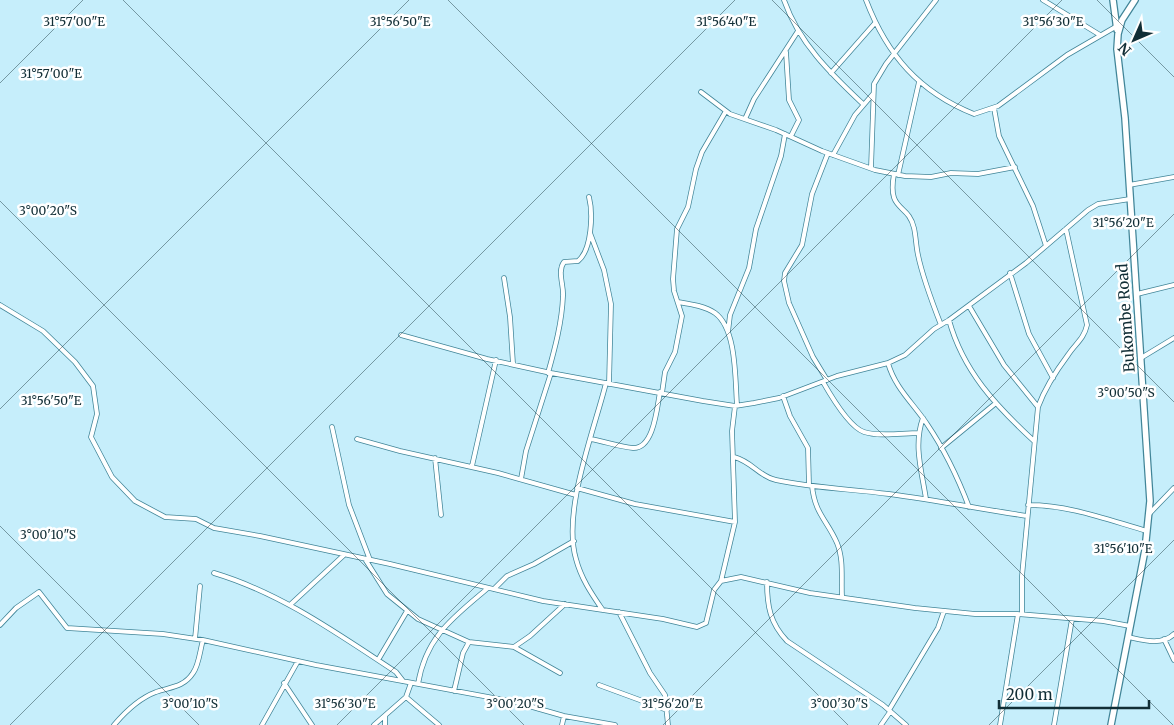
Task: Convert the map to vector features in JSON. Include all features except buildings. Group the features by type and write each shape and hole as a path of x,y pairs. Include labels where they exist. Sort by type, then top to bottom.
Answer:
{"main road":[{"path":"1114,0 1118,34"},
{"name":"Bukombe Road","path":"1111,725 1147,530 1150,501 1118,34 1122,20 1135,0"}],"street":[{"path":"784,0 798,32 831,73 863,104"},
{"path":"866,0 875,23 894,55 920,82 960,108 974,114 994,108 1018,93 1067,55 1117,26"},
{"path":"870,168 874,84 936,0"},
{"path":"1044,0 1100,35"},
{"path":"831,73 875,23"},
{"path":"746,119 754,99 798,32"},
{"path":"786,50 789,100 799,120 791,136"},
{"path":"920,82 891,193 895,202 914,226 917,252 924,282 941,325"},
{"path":"701,92 726,111 791,136 833,155 870,168 896,174 931,177 951,173 978,174 1014,167"},
{"path":"833,155 840,139 863,104 873,94"},
{"path":"994,108 999,136 1041,226 1046,246"},
{"path":"590,439 632,448 645,444 651,434 665,372 672,361 681,330 682,316 673,279 679,223 688,207 696,169 702,152 726,111"},
{"path":"728,332 730,315 749,268 756,229 780,156 785,134"},
{"path":"828,153 812,194 802,245 785,273 784,280 793,311 825,381 845,415 860,430 872,433 919,433"},
{"path":"1129,185 1174,177"},
{"path":"521,480 526,451 550,373 561,318 562,265 569,261 581,259 590,233 592,216 590,197"},
{"path":"401,335 550,373 736,406 783,396 825,381 888,363 905,355 1098,204 1130,199"},
{"path":"1000,725 1020,614 1027,516 1038,407 1069,353 1085,335 1087,325 1066,229"},
{"path":"590,233 604,270 611,304 607,383 576,495 574,541 575,557 585,584 602,610"},
{"path":"1010,274 1029,334 1053,378"},
{"path":"504,278 510,317 513,364"},
{"path":"1136,294 1174,285"},
{"path":"0,305 43,331 75,362 93,386 97,414 91,437 112,477 135,501 165,517 196,519 214,528 260,536 565,604 700,627 707,620 714,590 721,581 735,522 732,431 736,406 732,347 728,332 714,312 678,302"},
{"path":"969,306 1004,366 1038,407"},
{"path":"949,320 954,339 974,378 1034,441"},
{"path":"1141,358 1174,338"},
{"path":"472,466 496,360"},
{"path":"888,363 898,388 923,418 941,448 956,475 969,506"},
{"path":"783,396 788,412 808,448 811,485 818,512 840,552 842,597"},
{"path":"941,448 996,403"},
{"path":"923,418 919,433 918,449 926,499"},
{"path":"332,427 349,505 367,560 387,594 407,611 469,642 514,647 560,673"},
{"path":"357,439 380,446 472,466 576,495"},
{"path":"734,457 748,462 761,475 768,477 811,485 926,499 1027,516"},
{"path":"435,458 441,516"},
{"path":"578,488 635,504 735,522"},
{"path":"1149,514 1174,488"},
{"path":"1028,505 1047,505 1070,509 1147,530"},
{"path":"494,589 507,576 534,564 574,541"},
{"path":"291,604 344,555"},
{"path":"214,573 252,586 291,604 396,672 403,681"},
{"path":"721,581 741,577 810,592 944,611 975,614 1020,614 1130,626"},
{"path":"766,582 767,604 772,620 782,636 906,725"},
{"path":"195,638 200,586"},
{"path":"418,684 425,654 441,629 488,588"},
{"path":"0,625 16,608 39,592 67,628 195,638 298,661 515,702 564,716 615,725"},
{"path":"514,647 530,636 565,604"},
{"path":"378,660 407,611"},
{"path":"881,725 938,628 944,611"},
{"path":"618,612 643,660 665,695 668,725"},
{"path":"1054,725 1072,619"},
{"path":"1128,636 1147,641 1164,639 1174,634"},
{"path":"1164,639 1174,660"},
{"path":"114,725 137,702 155,692 181,685 188,680 195,672 203,640"},
{"path":"454,691 463,653 469,642"},
{"path":"262,725 298,661"},
{"path":"284,683 312,725"},
{"path":"374,725 406,697 411,683"},
{"path":"599,685 667,710"},
{"path":"406,697 438,725"},
{"path":"385,716 385,725"},
{"path":"562,725 564,716"}]}
